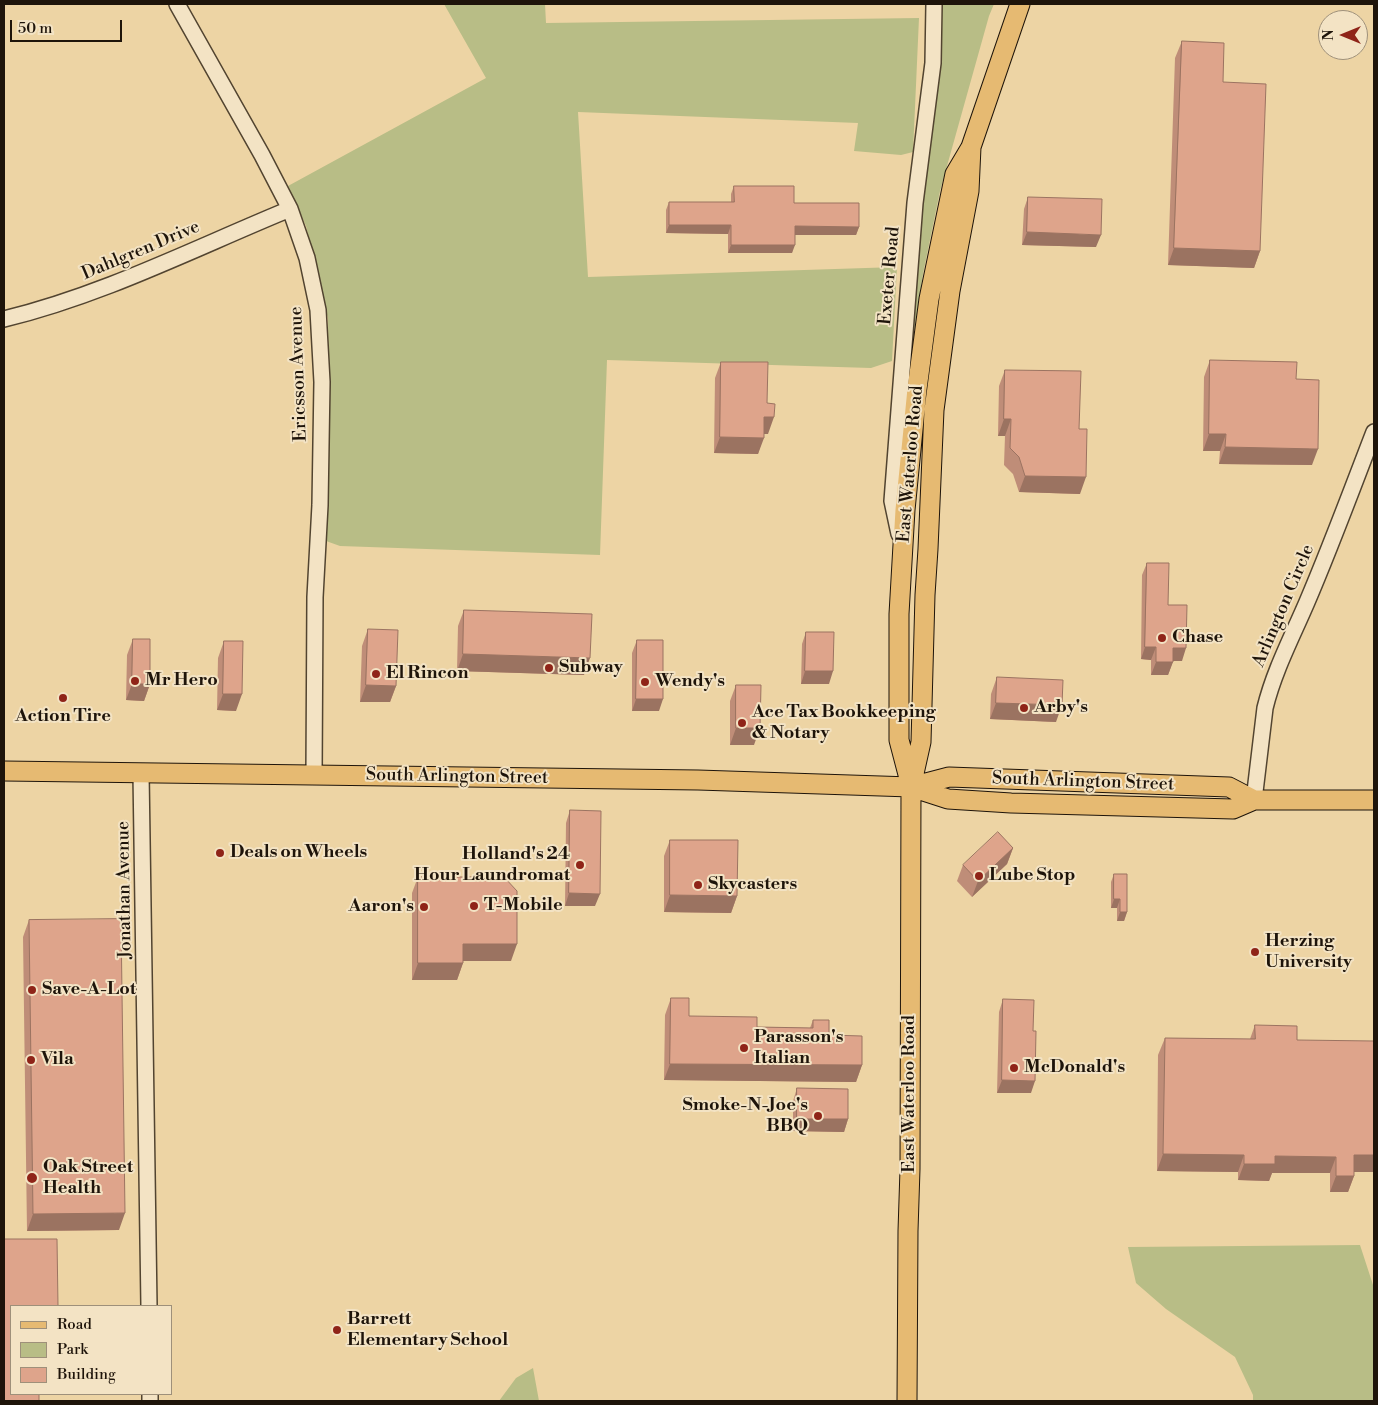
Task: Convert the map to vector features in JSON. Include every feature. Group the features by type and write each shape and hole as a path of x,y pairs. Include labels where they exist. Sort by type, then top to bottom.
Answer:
{"main road":[{"name":"East Waterloo Road","path":"911,787 900,740 899,642 905,510 917,389 929,299 955,174 971,147 1020,4"},
{"name":"East Waterloo Road","path":"907,1401 911,787 921,742 925,595 934,410 950,290 969,191 971,147"},
{"name":"South Arlington Street","path":"4,771 698,780 911,787 948,799 1019,803 1233,809 1254,800 1374,800"}],"street":[{"name":"Exeter Road","path":"903,550 892,501 915,203 933,63 934,4"},
{"name":"Ericsson Avenue","path":"181,5 290,208 307,258 318,310 321,341 320,505 315,597 314,775"},
{"name":"Dahlgren Drive","path":"4,319 92,293 290,208"},
{"name":"Arlington Circle","path":"1254,800 1265,708 1269,693 1282,655 1307,601 1374,432"},
{"name":"Jonathan Avenue","path":"141,773 149,1305"}],"green space":[{"path":"444,4 545,4 546,23 919,18 913,152 901,155 854,151 858,123 578,112 588,277 897,267 892,361 871,368 607,360 600,555 340,546 326,541 329,403 328,319 306,226 288,186 486,78"},
{"path":"940,4 994,4 940,191 923,274 908,372 919,206"},
{"path":"1360,1245 1374,1288 1374,1401 1253,1401 1253,1395 1235,1357 1166,1309 1136,1283 1128,1247"},
{"path":"533,1368 539,1401 499,1401 516,1378"}],"building":[{"path":"1182,41 1224,43 1223,82 1266,84 1260,251 1174,248"},
{"path":"734,186 794,186 794,203 859,203 859,227 795,226 795,245 731,245 731,225 669,225 669,202 734,202"},
{"path":"1028,197 1102,199 1101,235 1027,232"},
{"path":"1210,360 1297,362 1296,379 1319,380 1318,449 1225,447 1226,434 1209,434"},
{"path":"721,362 768,362 767,403 775,404 774,417 764,417 764,438 720,437"},
{"path":"1005,370 1081,371 1079,429 1087,429 1086,477 1025,476 1019,457 1010,448 1011,419 1004,419"},
{"name":"Chase","path":"1147,563 1169,563 1168,605 1187,605 1186,648 1173,648 1173,662 1156,662 1156,647 1145,647"},
{"path":"464,610 592,614 590,658 463,654"},
{"path":"368,629 398,630 396,686 366,685"},
{"path":"806,632 834,632 833,671 805,671"},
{"path":"133,639 150,639 150,684 132,684"},
{"name":"Wendy's","path":"637,640 663,640 663,699 636,699"},
{"path":"224,641 243,641 242,694 223,694"},
{"path":"997,677 1063,680 1062,705 996,703"},
{"path":"736,685 761,685 760,728 736,728"},
{"name":"Holland's 24 Hour Laundromat","path":"570,810 601,811 600,894 569,893"},
{"path":"998,832 1013,848 978,881 963,865"},
{"name":"Skycasters","path":"670,840 738,840 737,896 670,895"},
{"path":"1114,874 1127,874 1127,912 1120,912 1120,899 1114,899"},
{"path":"418,877 504,877 517,891 517,944 463,944 463,963 418,963"},
{"path":"121,919 125,1213 33,1214 29,920"},
{"path":"671,998 689,998 689,1016 757,1017 757,1027 813,1028 813,1020 829,1020 829,1035 862,1036 862,1065 670,1064"},
{"name":"McDonald's","path":"1003,999 1034,1000 1033,1031 1036,1031 1035,1081 1002,1080"},
{"path":"1255,1025 1297,1026 1297,1040 1374,1041 1374,1155 1354,1155 1354,1176 1336,1176 1336,1157 1275,1156 1275,1164 1244,1164 1244,1155 1163,1154 1165,1038 1255,1039"},
{"path":"797,1088 848,1089 848,1119 797,1119"},
{"path":"4,1239 57,1239 58,1305 10,1305 10,1395 39,1395 39,1401 4,1401"}],"place":[{"name":"Chase","path":"1162,638"},
{"name":"Subway","path":"549,668"},
{"name":"El Rincon","path":"376,674"},
{"name":"Mr Hero","path":"135,681"},
{"name":"Wendy's","path":"645,682"},
{"name":"Action Tire","path":"63,698"},
{"name":"Arby's","path":"1024,708"},
{"name":"Ace Tax Bookkeeping & Notary","path":"742,723"},
{"name":"Deals on Wheels","path":"220,853"},
{"name":"Holland's 24 Hour Laundromat","path":"580,865"},
{"name":"Lube Stop","path":"979,876"},
{"name":"Skycasters","path":"698,885"},
{"name":"T-Mobile","path":"474,906"},
{"name":"Aaron's","path":"424,907"},
{"name":"Herzing University","path":"1255,952"},
{"name":"Save-A-Lot","path":"32,990"},
{"name":"Parasson's Italian","path":"744,1048"},
{"name":"Vila","path":"31,1060"},
{"name":"McDonald's","path":"1014,1068"},
{"name":"Smoke-N-Joe's BBQ","path":"818,1116"},
{"name":"Oak Street Health","path":"32,1178"},
{"name":"Barrett Elementary School","path":"337,1330"}]}
